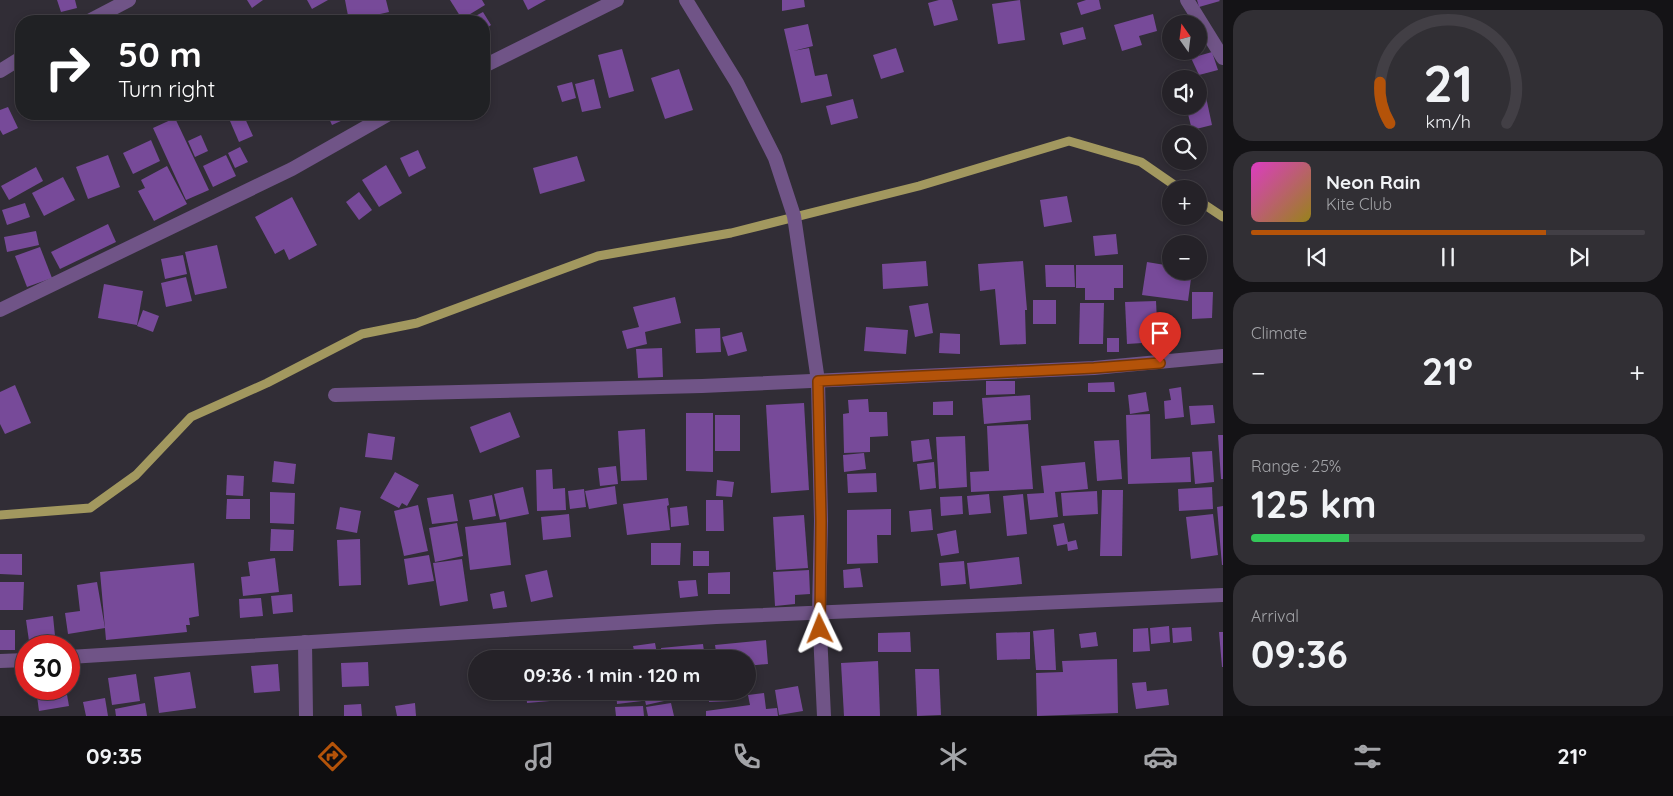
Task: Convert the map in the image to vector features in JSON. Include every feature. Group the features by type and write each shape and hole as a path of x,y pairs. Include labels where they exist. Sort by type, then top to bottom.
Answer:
{"street":[{"path":"100,15 129,0"},
{"path":"490,63 617,0"},
{"path":"686,0 736,83 775,158 794,216 818,381 821,521 819,612 824,716"},
{"path":"1187,0 1223,58"},
{"path":"0,71 15,62"},
{"path":"0,310 292,169 378,120"},
{"path":"335,395 702,386 818,381 1094,368 1223,356"},
{"path":"80,656 819,612 1223,595"},
{"path":"305,642 306,716"},
{"path":"0,661 15,660"}],"building":[{"path":"57,0 75,0 77,8 61,12"},
{"path":"247,0 263,0 252,8"},
{"path":"307,0 328,0 312,9"},
{"path":"345,0 386,0 389,12 376,15 348,15"},
{"path":"450,0 482,0 485,5 469,15 459,15"},
{"path":"523,0 546,0 528,10"},
{"path":"782,0 804,0 805,7 782,11"},
{"path":"939,0 952,0 958,20 934,26 928,3"},
{"path":"1020,0 1025,40 998,44 992,4"},
{"path":"1086,0 1099,0 1101,9 1081,15 1077,3"},
{"path":"1197,0 1219,0 1220,1 1199,7"},
{"path":"1153,14 1157,31 1139,36 1142,45 1122,51 1114,25"},
{"path":"808,24 813,46 793,51 809,48 815,76 827,74 832,96 801,103 784,29"},
{"path":"1083,27 1086,39 1063,45 1060,33"},
{"path":"896,48 904,72 881,79 873,55"},
{"path":"622,49 634,91 609,98 598,55"},
{"path":"1212,52 1218,70 1207,73 1207,70 1197,70 1192,60 1208,60 1208,53"},
{"path":"679,69 693,110 665,119 651,78"},
{"path":"594,79 601,108 582,112 575,84"},
{"path":"572,82 576,98 562,102 557,86"},
{"path":"853,99 858,118 831,125 826,106"},
{"path":"1207,102 1212,125 1191,125 1188,115 1207,115"},
{"path":"8,107 18,128 3,135 0,130 0,110"},
{"path":"171,120 176,120 209,190 186,200 153,128"},
{"path":"230,120 246,120 253,136 239,142"},
{"path":"330,120 343,120 332,125"},
{"path":"201,135 208,151 195,157 188,141"},
{"path":"151,140 160,161 133,174 123,153"},
{"path":"240,147 248,162 235,168 228,153"},
{"path":"418,150 426,168 409,177 400,158"},
{"path":"108,155 120,187 88,199 76,167"},
{"path":"226,155 236,176 213,187 203,166"},
{"path":"577,156 585,181 540,194 533,168"},
{"path":"386,165 402,193 379,207 362,180"},
{"path":"167,166 187,204 154,221 138,191 145,188 141,180"},
{"path":"36,167 43,181 9,200 1,186"},
{"path":"63,177 75,200 44,216 32,193"},
{"path":"359,192 372,210 359,220 346,202"},
{"path":"1067,196 1072,222 1044,227 1040,200"},
{"path":"292,197 317,245 289,260 284,249 275,254 255,217"},
{"path":"25,203 30,217 7,225 2,210"},
{"path":"108,224 116,242 60,269 51,252"},
{"path":"36,231 39,245 7,252 4,237"},
{"path":"1116,234 1118,254 1095,256 1093,236"},
{"path":"217,245 227,288 195,295 185,252"},
{"path":"40,247 52,278 27,287 15,256"},
{"path":"183,255 187,274 165,279 161,259"},
{"path":"926,261 928,286 883,289 882,264"},
{"path":"1023,261 1027,310 1025,310 1026,344 1000,345 995,289 980,291 978,264"},
{"path":"1147,262 1162,264 1162,280 1191,280 1188,301 1142,295"},
{"path":"1045,265 1074,265 1075,287 1046,287"},
{"path":"1076,265 1123,265 1123,288 1114,288 1114,300 1085,300 1085,288 1076,288"},
{"path":"186,277 192,301 166,307 161,283"},
{"path":"104,284 143,291 137,325 98,318"},
{"path":"1192,292 1213,292 1212,318 1192,319"},
{"path":"675,297 681,323 645,332 647,344 627,349 622,331 639,327 633,307"},
{"path":"1033,300 1056,300 1056,324 1033,324"},
{"path":"1156,301 1158,342 1127,344 1125,302"},
{"path":"928,303 933,333 915,337 909,306"},
{"path":"1080,303 1104,303 1103,344 1079,344"},
{"path":"143,310 159,316 153,332 137,326"},
{"path":"866,327 908,330 906,354 864,351"},
{"path":"720,328 721,352 696,353 695,329"},
{"path":"742,332 747,351 728,356 722,337"},
{"path":"940,333 960,334 960,354 939,353"},
{"path":"1107,338 1119,338 1119,352 1107,352"},
{"path":"662,348 663,377 638,378 636,349"},
{"path":"986,381 1015,381 1015,394 986,395"},
{"path":"1114,382 1115,392 1088,392 1088,383"},
{"path":"15,385 31,423 5,434 0,424 0,392"},
{"path":"1181,387 1184,417 1165,419 1164,401 1171,400 1169,389"},
{"path":"1146,392 1149,411 1130,414 1128,395"},
{"path":"1030,395 1031,420 984,424 982,398"},
{"path":"868,399 869,412 887,412 888,436 870,437 870,452 844,453 843,414 849,413 848,400"},
{"path":"953,401 953,415 933,415 933,402"},
{"path":"804,403 809,490 771,493 766,405"},
{"path":"1213,405 1215,423 1191,425 1189,406"},
{"path":"510,412 520,437 480,453 470,427"},
{"path":"686,413 713,413 713,472 686,471"},
{"path":"1150,414 1151,459 1190,457 1191,482 1128,484 1126,415"},
{"path":"715,415 740,415 740,451 715,451"},
{"path":"1028,424 1033,489 971,492 970,472 989,471 987,426"},
{"path":"645,429 647,480 621,481 618,431"},
{"path":"368,433 395,437 392,460 365,457"},
{"path":"1218,435 1223,435 1223,479 1221,479"},
{"path":"965,436 967,487 939,489 936,437"},
{"path":"929,439 932,459 913,462 911,441"},
{"path":"1119,440 1122,479 1097,481 1094,441"},
{"path":"1212,451 1214,482 1195,484 1192,452"},
{"path":"864,453 866,469 844,472 843,455"},
{"path":"274,461 296,464 294,484 272,482"},
{"path":"934,462 936,488 920,490 917,464"},
{"path":"1085,462 1088,489 1055,492 1058,517 1030,520 1027,494 1044,493 1041,466"},
{"path":"616,466 618,484 600,486 598,468"},
{"path":"552,469 553,489 565,488 566,510 537,511 536,470"},
{"path":"395,472 419,485 407,506 402,503 399,508 380,498"},
{"path":"876,473 877,492 848,493 847,474"},
{"path":"227,475 244,476 243,496 226,495"},
{"path":"717,480 734,482 732,497 716,496"},
{"path":"615,486 617,504 589,509 585,491"},
{"path":"523,487 529,514 500,520 494,494"},
{"path":"1212,487 1213,509 1179,511 1178,489"},
{"path":"584,489 586,507 570,509 568,491"},
{"path":"1102,490 1123,490 1122,556 1100,556"},
{"path":"1097,491 1098,514 1063,516 1061,493"},
{"path":"270,492 295,493 294,524 270,523"},
{"path":"453,494 458,521 432,524 427,498"},
{"path":"989,494 991,513 969,515 967,496"},
{"path":"1023,494 1027,534 1007,536 1003,496"},
{"path":"492,495 496,516 473,520 469,500"},
{"path":"962,496 963,514 941,516 940,497"},
{"path":"668,498 670,530 627,535 623,504"},
{"path":"227,499 250,499 250,519 226,519"},
{"path":"706,500 723,500 724,531 706,531"},
{"path":"418,505 428,551 404,556 394,511"},
{"path":"687,506 689,525 671,527 670,508"},
{"path":"1223,506 1223,565 1222,565 1217,507"},
{"path":"340,507 361,511 357,533 336,529"},
{"path":"891,509 891,535 877,535 878,563 847,564 847,510"},
{"path":"931,509 933,530 911,532 909,511"},
{"path":"569,514 571,537 543,540 541,517"},
{"path":"1213,514 1218,555 1191,559 1186,517"},
{"path":"804,515 808,568 776,570 773,517"},
{"path":"506,522 511,565 470,570 465,527"},
{"path":"457,523 463,556 435,562 429,528"},
{"path":"1064,523 1068,542 1076,540 1078,549 1068,551 1067,544 1057,546 1053,525"},
{"path":"271,529 294,530 293,551 270,551"},
{"path":"956,530 959,553 941,556 937,534"},
{"path":"360,539 361,585 339,586 337,540"},
{"path":"651,543 681,543 680,565 651,565"},
{"path":"693,551 709,551 709,566 693,566"},
{"path":"0,554 22,554 22,575 0,574"},
{"path":"429,555 434,581 408,585 404,559"},
{"path":"1019,557 1022,584 970,589 967,563"},
{"path":"275,558 279,592 243,596 241,577 250,576 248,562"},
{"path":"462,559 468,601 440,606 433,563"},
{"path":"964,561 966,584 941,586 939,563"},
{"path":"194,563 199,616 189,618 190,625 186,625 187,632 106,640 100,572"},
{"path":"860,568 863,587 844,588 843,570"},
{"path":"547,570 553,597 531,602 525,575"},
{"path":"809,570 810,594 795,595 795,604 775,606 773,572"},
{"path":"730,572 730,594 708,594 708,573"},
{"path":"696,580 698,596 680,598 678,581"},
{"path":"0,582 24,582 23,610 0,610"},
{"path":"97,582 105,628 68,634 65,613 80,611 77,585"},
{"path":"504,591 507,607 493,609 490,594"},
{"path":"292,594 293,612 273,614 271,596"},
{"path":"261,598 263,616 240,618 239,599"},
{"path":"53,616 55,635 28,635 26,620"},
{"path":"1169,626 1170,642 1151,644 1150,628"},
{"path":"1191,627 1192,641 1173,643 1172,628"},
{"path":"1148,628 1150,651 1133,652 1133,629"},
{"path":"1054,629 1056,670 1036,670 1033,631"},
{"path":"0,630 15,630 15,650 0,650"},
{"path":"910,632 911,652 878,652 878,633"},
{"path":"1030,632 1030,659 997,660 996,633"},
{"path":"1096,632 1098,646 1081,648 1079,634"},
{"path":"1219,632 1223,632 1223,667 1222,667"},
{"path":"766,640 768,664 756,665 756,650 716,650 715,645"},
{"path":"655,643 656,650 634,650 633,646"},
{"path":"703,644 704,650 661,650 661,648"},
{"path":"1117,659 1118,713 1037,716 1036,673 1063,672 1062,661"},
{"path":"878,661 880,716 844,716 841,663"},
{"path":"368,662 369,686 342,687 341,663"},
{"path":"278,664 280,691 254,693 251,666"},
{"path":"915,669 939,669 941,715 917,716"},
{"path":"190,672 196,708 159,713 154,677"},
{"path":"136,674 140,701 112,705 108,678"},
{"path":"1146,682 1147,691 1167,689 1169,705 1136,709 1132,683"},
{"path":"798,686 803,711 779,715 775,690"},
{"path":"764,693 766,709 777,708 778,716 706,716 706,711 750,705 749,700 756,700 756,694"},
{"path":"105,698 108,716 86,716 83,702"},
{"path":"38,700 68,700 69,706 39,711"},
{"path":"527,700 550,700 550,701 527,703"},
{"path":"617,700 642,700 642,701 617,704"},
{"path":"645,700 664,700 664,701 646,705"},
{"path":"709,700 732,701 709,702"},
{"path":"145,703 147,716 116,716 115,709"},
{"path":"415,703 416,716 397,716 395,706"},
{"path":"671,703 674,716 648,716 646,707"},
{"path":"361,704 362,716 344,716 344,705"},
{"path":"643,706 644,716 616,716 615,707"}],"waterway":[{"path":"0,515 90,508 136,475 191,417 267,383 362,334 417,323 598,256 731,233 919,186 1069,141 1141,162 1167,180"},
{"path":"1207,206 1223,217"}],"route":[{"path":"820,629 821,521 818,381 1094,368 1160,363"}]}
